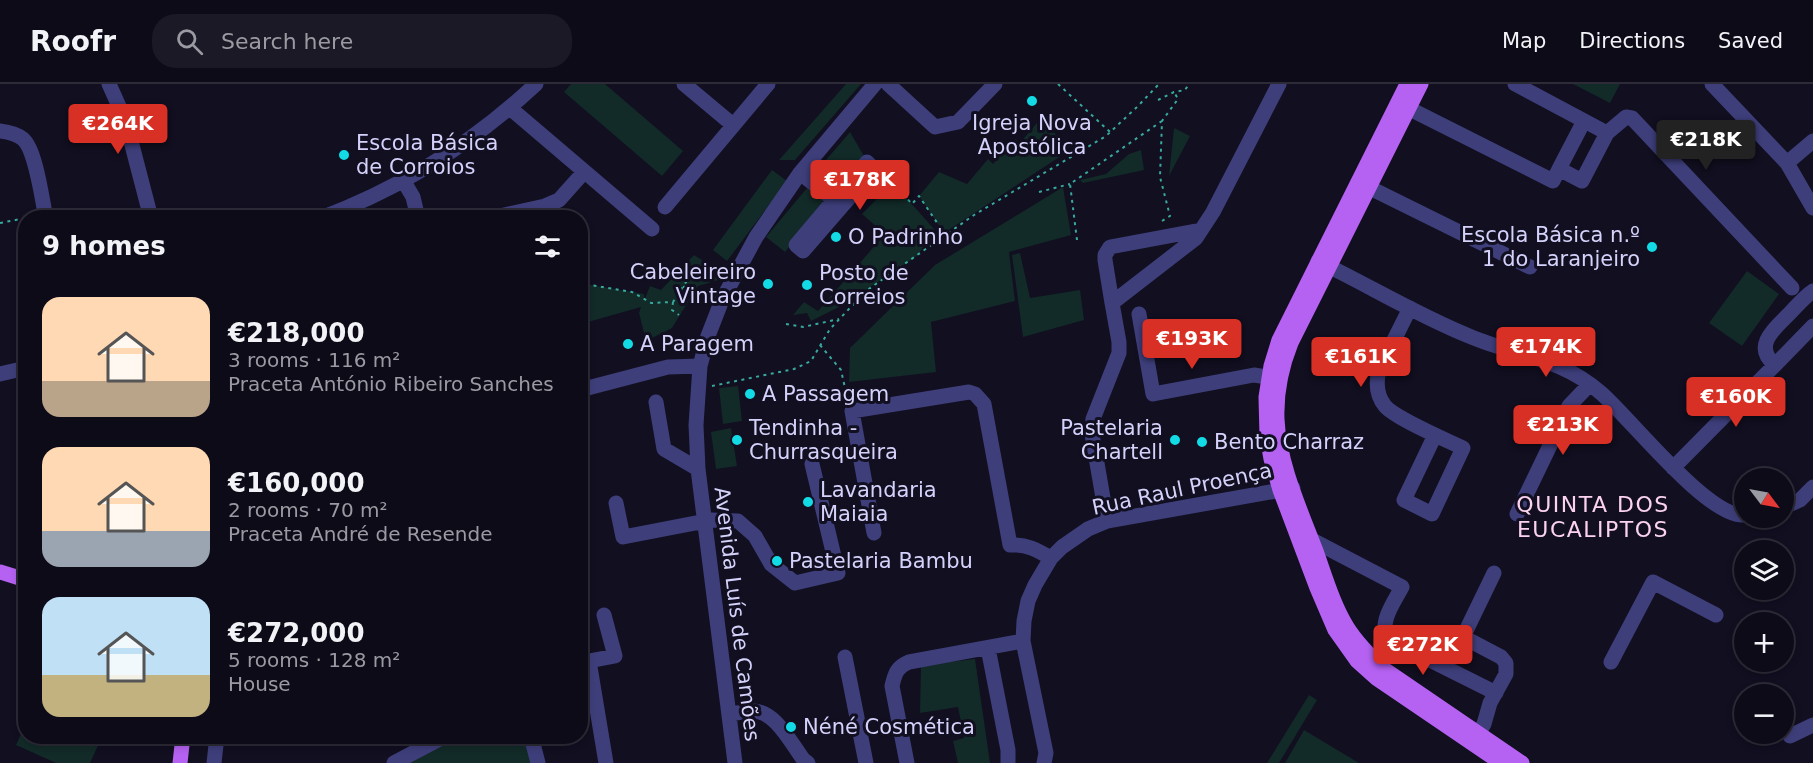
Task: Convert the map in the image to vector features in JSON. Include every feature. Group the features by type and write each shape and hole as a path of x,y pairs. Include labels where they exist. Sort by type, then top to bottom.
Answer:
{"main road":[{"path":"1403,106 1407,84"},
{"path":"1421,84 1403,106 1324,264 1279,340 1274,378 1266,397 1267,436 1329,618 1343,643 1357,661 1391,690 1521,763"},
{"path":"1286,489 1312,540 1341,615 1367,653 1398,680 1475,738 1501,763"},
{"path":"0,572 18,578"},
{"path":"180,763 182,744"}],"street":[{"path":"109,84 126,122 149,210"},
{"path":"339,210 381,192 464,143 510,108 536,84"},
{"path":"684,84 733,125"},
{"path":"665,207 768,84"},
{"name":"Avenida Luís de Camões","path":"735,763 698,469 696,425 700,366 708,336 722,300 756,237 800,172 875,84"},
{"path":"888,84 935,127 958,122 995,84"},
{"path":"1112,303 1184,249 1202,230 1279,84"},
{"path":"1515,84 1607,133"},
{"path":"1712,84 1787,163 1813,208"},
{"path":"1403,106 1553,181 1584,121"},
{"path":"510,108 652,229"},
{"path":"1559,169 1582,181 1607,133 1626,117 1632,118 1792,288"},
{"path":"0,131 23,139 30,149 44,210"},
{"path":"1787,163 1813,141"},
{"path":"867,162 874,169 803,251 796,245 834,200 867,162"},
{"path":"527,210 560,201 584,172"},
{"path":"800,172 834,200"},
{"path":"403,180 416,210"},
{"path":"1364,185 1530,267"},
{"path":"1107,521 1092,434 1093,419 1119,352 1105,255 1110,247 1202,230"},
{"path":"1324,264 1469,336 1566,368 1600,393 1673,468 1709,500 1734,512"},
{"path":"1775,365 1769,360 1766,352 1769,334 1813,291"},
{"path":"1410,308 1379,370 1376,381 1378,392 1385,406 1391,411 1463,448 1432,514 1404,500 1435,435"},
{"path":"1139,314 1153,394 1254,375 1274,378"},
{"path":"1673,468 1813,326"},
{"path":"588,388 668,367 700,366"},
{"path":"0,374 18,370"},
{"path":"1517,514 1569,406 1589,385"},
{"path":"873,532 852,411 969,392 975,394 984,404 1010,545 1022,544 1033,547 1051,558"},
{"name":"Avenida Luís de Camões","path":"656,402 664,449 698,469"},
{"path":"616,503 623,537 705,521 738,521 755,536 771,564 795,583 838,573 812,464"},
{"name":"Rua Raul Proença","path":"1044,763 1046,753 1023,641 1028,601 1051,558 1074,537 1107,521 1286,489"},
{"path":"1794,503 1811,489"},
{"path":"1312,540 1402,587 1385,622 1384,629 1390,640 1496,693"},
{"path":"1475,738 1506,674 1506,663 1501,657 1463,637 1494,573"},
{"path":"1611,662 1653,582 1716,615"},
{"path":"604,615 615,657 589,662 606,763"},
{"path":"907,763 892,686 895,673 901,665 1023,641"},
{"path":"988,648 1008,750 1008,763"},
{"path":"845,657 866,763"},
{"path":"729,715 754,710 766,715 775,721 802,759 808,763"},
{"path":"1794,734 1813,725"},
{"path":"214,763 216,744"},
{"path":"394,763 430,744"},
{"path":"533,744 538,763"}],"path":[{"path":"1058,84 1110,132"},
{"path":"697,393 711,386 794,369 811,361 839,319 866,291 974,215 1110,132 1159,84"},
{"path":"1158,100 1174,92 1185,90 1189,84"},
{"path":"1039,192 1070,184 1162,121 1178,99 1174,92"},
{"path":"1154,227 1170,216 1160,177 1162,121"},
{"path":"893,183 912,204 919,196 944,233"},
{"path":"1070,184 1077,240"},
{"path":"0,223 18,220"},
{"path":"680,315 672,309 673,302 698,268 711,266"},
{"path":"588,285 632,292 651,303 673,302"},
{"path":"683,287 698,286"},
{"path":"786,324 803,327 839,319"},
{"path":"820,345 841,370 844,388"}],"green space":[{"path":"571,84 605,84 683,151 662,176 564,92"},
{"path":"846,84 861,84 795,160 779,160"},
{"path":"1573,84 1620,84 1610,103"},
{"path":"1042,117 1067,152 944,233 919,196 939,172 967,184 988,159 993,164 1015,139 1020,143"},
{"path":"1174,128 1190,136 1169,176"},
{"path":"850,132 864,156 834,191 814,174"},
{"path":"1141,150 1144,170 1083,183 1080,180 1106,174 1129,154"},
{"path":"772,170 787,181 727,261 713,250"},
{"path":"893,183 935,230 917,256 843,305 811,321 807,313 793,315 804,302 818,311 885,234 862,214"},
{"path":"1063,187 1071,235 1009,252 1015,301 931,322 936,372 849,382 850,348 935,265"},
{"path":"807,188 826,203 785,252 766,237"},
{"path":"1020,253 1030,298 1080,290 1084,320 1023,337 1012,255"},
{"path":"694,255 716,269 722,279 698,286 672,328 646,341 639,313 641,307 588,322 588,285 644,294 644,301 650,286 661,290"},
{"path":"1747,271 1779,294 1742,346 1709,323"},
{"path":"738,386 742,421 723,424 719,388"},
{"path":"731,428 737,466 716,469 711,432"},
{"path":"975,659 990,763 958,763 953,741 964,738 958,707 920,713 921,667"},
{"path":"1309,695 1317,700 1279,763 1267,763"},
{"path":"1304,730 1359,763 1285,763"},
{"path":"18,741 18,744 99,744 90,763 56,763 16,745"},
{"path":"445,744 533,744 538,763 407,763"}],"place":[{"name":"Igreja Nova Apostólica","path":"1032,101"},
{"name":"Escola Básica de Corroios","path":"344,155"},
{"name":"O Padrinho","path":"836,237"},
{"name":"Escola Básica n.º 1 do Laranjeiro","path":"1652,247"},
{"name":"Cabeleireiro Vintage","path":"768,284"},
{"name":"Posto de Correios","path":"807,285"},
{"name":"A Paragem","path":"628,344"},
{"name":"A Passagem","path":"750,394"},
{"name":"Tendinha - Churrasqueira","path":"737,440"},
{"name":"Pastelaria Chartell","path":"1175,440"},
{"name":"Bento Charraz","path":"1202,442"},
{"name":"Lavandaria Maiaia","path":"808,502"},
{"name":"Pastelaria Bambu","path":"777,561"},
{"name":"Néné Cosmética","path":"791,727"}],"district":[{"name":"QUINTA DOS EUCALIPTOS","path":"1593,516"}]}
